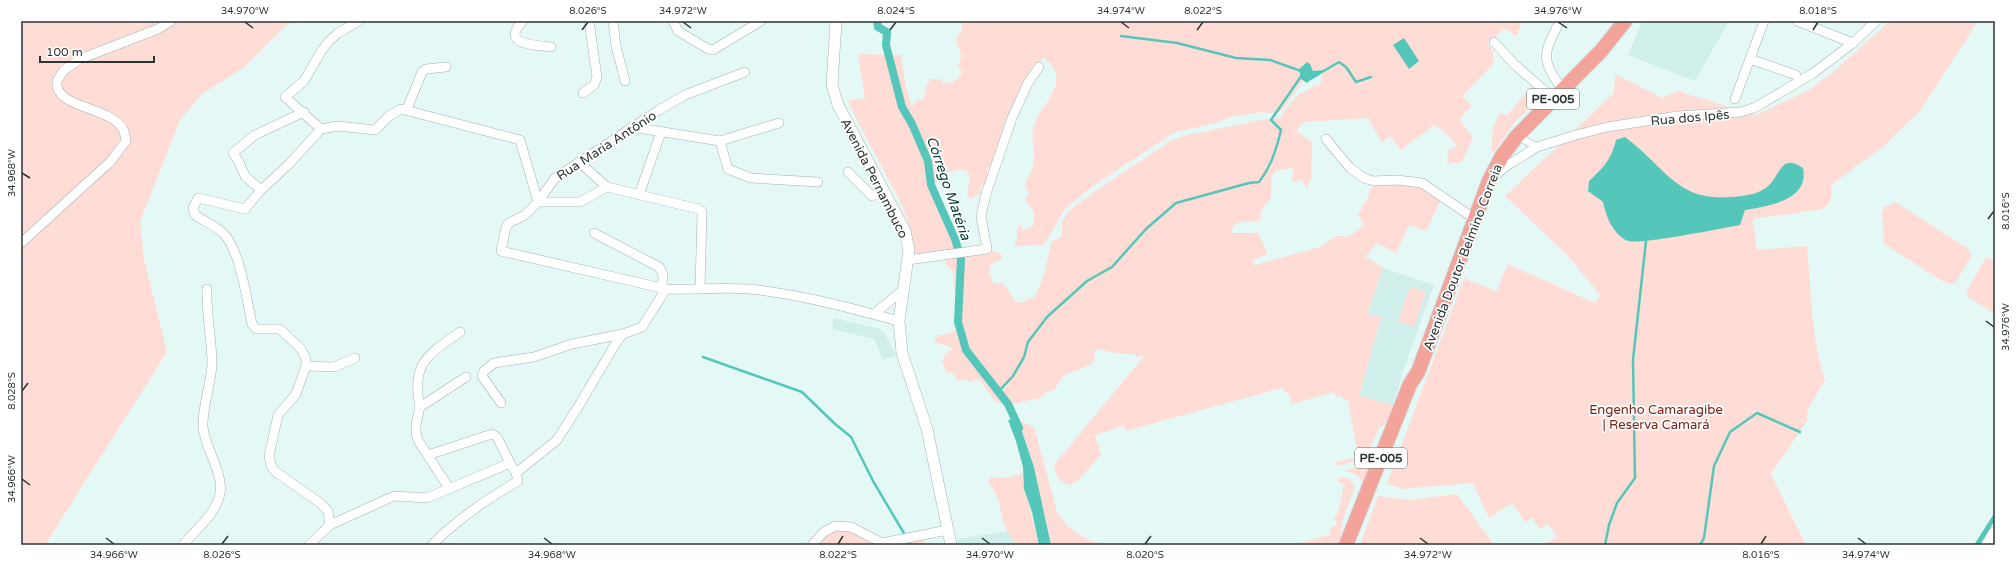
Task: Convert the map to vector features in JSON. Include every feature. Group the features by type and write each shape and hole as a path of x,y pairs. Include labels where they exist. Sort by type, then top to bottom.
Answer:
{"main road":[{"name":"Avenida Doutor Belmino Correia","path":"1346,545 1410,384 1418,372 1489,182 1502,156 1516,136 1601,51 1625,21"},
{"name":"Avenida Doutor Belmino Correia","path":"1353,545 1417,386 1418,372"}],"street":[{"path":"21,243 110,162 126,141 123,129 113,119 96,110 62,96 57,87 60,76 64,70 80,60 151,32 171,21"},
{"path":"322,129 285,97 304,81 329,41 338,33 359,21"},
{"path":"523,21 516,29 514,34 517,40 521,43 551,47"},
{"path":"583,93 594,85 597,77 589,21"},
{"path":"613,21 616,46 625,81"},
{"path":"673,21 678,31 708,49 713,50 761,21"},
{"name":"Avenida Pernambuco","path":"836,21 832,85 838,105 905,231 909,250 899,320 902,353 927,429 951,545"},
{"path":"1558,95 1546,61 1549,41 1560,21"},
{"path":"1735,99 1764,21"},
{"path":"1797,21 1852,43"},
{"name":"Rua dos Ipês","path":"1489,182 1505,167 1537,147 1606,127 1678,116 1741,112 1756,107 1812,74 1852,43 1876,21"},
{"path":"1494,42 1531,80 1558,95"},
{"path":"1750,59 1796,75"},
{"path":"908,260 987,249 981,216 986,194 1012,118 1028,83 1038,66"},
{"path":"407,110 422,72 426,69 446,67"},
{"name":"Rua Maria Antônio","path":"663,289 501,251 506,227 509,223 525,216 538,202 555,178 632,127 685,95 745,72"},
{"path":"330,525 328,511 320,503 287,481 270,466 269,456 278,415 296,394 306,366 306,359 301,349 280,329 256,329 252,324 243,278 229,240 222,232 195,215 193,208 198,198 245,209 261,190 289,164 322,129 338,126 375,130 389,116 401,109 520,140 538,202 580,202 607,187"},
{"path":"261,190 245,176 239,162 233,154 254,135 304,112"},
{"path":"632,127 720,141 743,135 750,130 779,123"},
{"path":"639,194 661,132"},
{"path":"1516,136 1537,147"},
{"path":"1326,139 1350,168 1364,178 1373,181 1397,180 1422,183 1475,219"},
{"path":"720,141 728,169 751,178 818,182"},
{"path":"579,162 607,187 699,209 702,212 700,289"},
{"path":"848,172 872,196 884,191"},
{"path":"501,403 482,376 484,371 494,363 534,357 572,344 623,334 642,327 663,289 663,272 659,267 594,233"},
{"path":"663,289 731,288 780,293 899,320"},
{"path":"183,545 210,513 217,503 220,494 218,473 207,447 203,425 212,363 206,313 207,289"},
{"path":"874,314 903,290"},
{"path":"449,488 416,437 415,428 420,407 417,384 419,372 424,361 433,352 460,332"},
{"path":"432,545 462,518 517,477 557,440 623,334"},
{"path":"306,366 334,366 355,358"},
{"path":"420,407 466,377"},
{"path":"428,455 496,434 517,477"},
{"path":"309,545 330,525 394,496 427,498 510,464"},
{"path":"812,545 824,532 835,526 851,527 882,543 948,530"},
{"path":"1987,545 1995,532"}],"shaded area":[{"path":"1642,21 1729,21 1695,81 1628,55"},
{"path":"1404,38 1419,61 1409,69 1393,45"},
{"path":"1307,62 1310,64 1313,71 1323,70 1323,72 1307,83 1301,79 1299,69"},
{"path":"1625,137 1640,149 1664,173 1688,190 1702,195 1719,197 1745,196 1758,192 1772,182 1785,164 1790,163 1803,168 1803,179 1800,188 1794,195 1785,200 1775,204 1745,210 1740,225 1648,241 1628,241 1614,230 1608,219 1603,202 1588,191 1589,181 1606,163 1612,153 1616,140"},
{"path":"1383,268 1434,285 1404,368 1393,405 1359,397 1381,317 1367,314"},
{"path":"834,318 880,329 885,334 896,355 883,360 874,339 832,329"},
{"path":"1008,420 1018,420 1034,467 1051,545 1039,545 1032,512 1024,489 1023,467 1016,441"},
{"path":"1995,512 1995,520 1980,545 1974,545"},
{"path":"1008,531 1016,545 958,545 957,539"}],"green space":[{"path":"21,21 299,21 286,25 242,69 202,94 180,120 140,222 144,259 167,352 45,545 21,545"},
{"path":"962,21 1523,21 1516,36 1505,28 1487,43 1493,51 1493,64 1462,96 1472,106 1459,119 1473,137 1462,162 1447,164 1448,151 1457,146 1445,132 1434,125 1401,150 1390,136 1382,143 1368,118 1304,122 1296,131 1312,142 1311,181 1308,181 1308,188 1306,188 1302,179 1294,182 1291,179 1294,176 1292,168 1278,170 1272,175 1271,198 1262,209 1259,221 1236,224 1231,233 1259,233 1267,254 1253,260 1255,265 1320,247 1337,236 1348,237 1364,225 1358,215 1367,200 1370,189 1378,183 1422,183 1441,199 1426,231 1409,225 1396,253 1376,243 1366,257 1383,268 1367,314 1381,317 1359,396 1393,405 1389,419 1377,431 1367,458 1337,466 1336,462 1358,457 1348,400 1344,400 1342,396 1336,397 1334,392 1292,404 1289,395 1281,388 1126,431 1124,426 1095,435 1101,455 1078,480 1070,485 1058,478 1054,465 1145,355 1137,357 1133,354 1121,354 1097,349 1094,354 1095,360 1090,365 1063,376 1055,389 1045,393 1039,398 1011,405 1000,404 996,401 981,381 977,379 969,382 967,379 957,381 953,372 947,374 942,362 944,356 953,348 934,342 938,335 948,334 958,329 953,272 945,263 948,258 983,251 997,252 1002,255 1002,259 991,264 989,271 993,283 1003,283 1015,301 1022,303 1035,297 1044,274 1052,241 1062,237 1062,223 1065,216 1074,207 1098,189 1172,140 1192,134 1272,118 1281,118 1292,101 1308,89 1320,85 1323,72 1323,70 1313,71 1310,64 1304,63 1299,69 1303,81 1283,109 1276,114 1263,112 1229,117 1217,123 1175,132 1090,188 1064,210 1047,240 1042,245 1014,246 1017,240 1017,228 1020,225 1023,229 1028,229 1034,225 1034,213 1025,199 1029,193 1025,188 1026,184 1034,163 1033,129 1038,116 1053,92 1056,83 1056,75 1053,67 1044,58 1033,70 994,163 987,168 988,182 981,186 980,194 970,199 967,196 970,177 966,170 960,169 946,173 940,181 934,182 959,239 961,251 915,256 910,227 900,201 853,113 848,100 865,99 858,54 901,55 906,87 912,107 916,101 924,99 927,84 930,79 940,79 943,83 949,82 952,84 962,73 958,67 961,56 956,39 962,31"},
{"name":"Engenho Camaragibe | Reserva Camará","path":"1890,21 1978,21 1920,111 1884,146 1831,185 1831,199 1825,207 1822,209 1753,219 1757,250 1807,246 1814,330 1820,364 1825,380 1807,411 1807,421 1771,474 1806,545 1544,545 1557,537 1548,524 1540,529 1532,518 1525,522 1512,503 1489,518 1473,483 1403,489 1387,484 1464,278 1496,291 1508,264 1595,303 1600,295 1569,257 1505,196 1614,93 1615,74 1662,98 1680,90 1683,93 1756,115 1809,90 1833,72"},
{"path":"1534,90 1544,95 1515,122 1495,151 1491,152 1493,127 1500,113 1507,115 1525,94"},
{"path":"1895,202 1969,249 1971,257 1956,282 1952,284 1942,281 1884,244 1882,212 1884,207"},
{"path":"1986,257 1995,262 1995,314 1968,297 1966,293"},
{"path":"1410,287 1426,292 1414,327 1398,321"},
{"path":"1018,420 1034,427 1057,512 1068,527 1088,540 1106,545 1051,545 1034,467"},
{"path":"1374,462 1364,487 1363,483 1357,476 1344,471"},
{"path":"1022,473 1039,545 1016,545 1005,526 996,493 988,483 990,477 1007,478"},
{"path":"1338,478 1349,478 1355,487 1343,519 1339,545 1294,545 1331,534 1330,528 1337,525 1334,517 1338,513 1344,484 1338,482"},
{"path":"1457,494 1494,545 1360,545 1378,496 1409,500"},
{"path":"848,527 875,543 922,539 927,545 820,545 828,533"}],"waterway":[{"name":"Córrego Matéria","path":"877,21 878,27 887,32 886,45 902,107 912,124 928,161 931,185 955,239 961,259 958,322 966,350 1008,404 1019,428"},
{"path":"1121,36 1177,43 1236,58 1270,60 1301,71"},
{"path":"1322,72 1339,62 1346,67 1356,82 1371,77"},
{"path":"999,391 1013,376 1024,357 1028,342 1047,317 1087,281 1112,267 1146,229 1176,203 1249,183 1259,182 1273,158 1281,130 1271,120 1302,75"},
{"path":"1605,545 1609,525 1617,503 1635,478 1633,360 1646,241"},
{"path":"703,357 802,392 851,437 873,481 905,535"},
{"path":"1700,545 1704,538 1714,466 1730,432 1757,413 1800,432"},
{"path":"908,541 910,545"}]}
